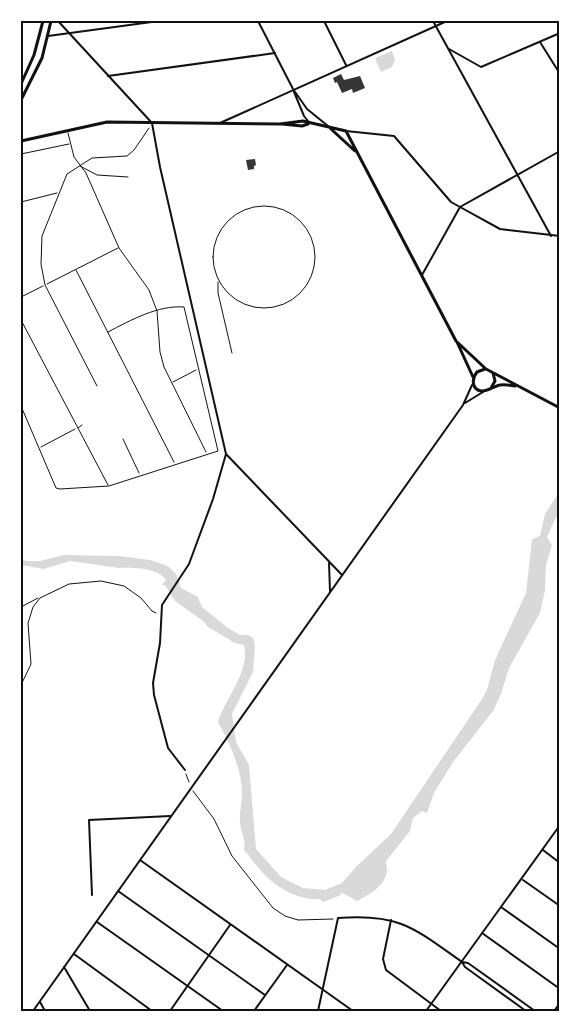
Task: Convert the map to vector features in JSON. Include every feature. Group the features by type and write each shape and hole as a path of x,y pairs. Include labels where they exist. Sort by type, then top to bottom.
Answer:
{"main road":[{"path":"21,84 34,55 43,21"},
{"path":"21,100 37,72 51,21"},
{"path":"22,141 107,122 280,123 287,126 302,126 309,123 346,131 456,341 476,388 485,391 501,385 516,386"},
{"path":"330,128 359,155"},
{"path":"456,341 486,369 560,408"},
{"path":"473,380 477,372 486,369"},
{"path":"491,388 495,381 493,373"}],"street":[{"path":"58,21 152,123 159,167 226,454 189,564 162,605 160,643 153,683 154,695 168,748 185,770"},
{"path":"48,36 159,21"},
{"path":"258,21 293,89 307,109 330,128"},
{"path":"324,21 346,65"},
{"path":"433,21 551,236"},
{"path":"220,123 447,21"},
{"path":"448,48 481,67 560,33"},
{"path":"540,42 560,74"},
{"path":"108,76 275,53"},
{"path":"293,89 303,116 309,123"},
{"path":"346,131 394,136 451,202 500,229 560,236"},
{"path":"422,275 460,207 560,151"},
{"path":"33,1011 463,405 473,380"},
{"path":"463,405 485,391"},
{"path":"226,454 342,575"},
{"path":"328,561 330,592"},
{"path":"92,894 89,820 171,816"},
{"path":"426,1011 560,825"},
{"path":"543,850 560,863"},
{"path":"140,860 353,1011"},
{"path":"522,879 560,906"},
{"path":"118,891 266,995"},
{"path":"501,907 560,948"},
{"path":"318,1011 338,918 375,917 391,920 418,931 536,1011"},
{"path":"391,920 383,959 386,970 441,1011"},
{"path":"97,922 223,1011"},
{"path":"170,1011 231,925"},
{"path":"482,933 560,989"},
{"path":"74,954 152,1011"},
{"path":"462,962 465,968 526,1011"},
{"path":"254,1011 287,964"},
{"path":"64,968 90,1011"},
{"path":"40,1002 45,1011"},
{"path":"554,1011 560,1003"}],"lane":[{"path":"97,386 45,285 41,264 42,236 67,174 92,158 127,156 149,128"},
{"path":"68,131 70,144 79,165 86,173 119,248 142,278 157,311 160,352 164,367 207,454"},
{"path":"21,154 70,144"},
{"path":"79,165 97,175 128,177"},
{"path":"21,202 59,193"},
{"path":"218,280 236,300 249,306 266,308 289,301 302,291 313,271 315,253 308,231 303,223 291,213 274,206 254,207 237,213 224,225 215,242 213,259 232,354"},
{"path":"21,297 119,248"},
{"path":"76,270 175,464"},
{"path":"21,406 56,488 62,490 109,486 218,451 184,307 139,316 108,332"},
{"path":"21,320 109,486"},
{"path":"171,383 199,369"},
{"path":"39,448 82,426"},
{"path":"123,439 140,475"}],"path":[{"path":"21,607 69,584 101,581 124,586 141,598 152,611 161,614"},
{"path":"21,685 30,664 27,623 33,607 40,598"},
{"path":"185,770 189,781"},
{"path":"193,791 214,819 232,856 273,908 285,916 298,920 338,918"}],"shaded area":[{"path":"392,51 395,60 392,67 381,72 375,58"},
{"path":"560,491 560,509 547,537 552,545 546,565 545,590 540,613 509,668 493,711 453,762 434,793 427,813 422,811 413,818 410,831 386,861 386,876 380,886 357,901 341,892 341,895 323,902 320,899 301,897 284,890 269,879 244,850 240,823 242,794 240,775 231,748 218,722 241,675 245,655 244,645 235,643 208,627 175,601 165,585 162,585 166,580 158,573 138,568 119,568 70,561 44,569 21,565 21,559 40,561 64,555 119,556 150,560 168,566 176,574 181,588 198,597 202,607 228,628 240,635 253,638 255,645 253,672 232,714 236,742 249,765 256,849 281,877 303,888 325,890 342,883 391,834 482,699 487,690 495,660 526,593 532,539 540,536 545,514"}],"building":[{"path":"341,74 344,80 360,76 365,88 353,93 352,89 342,93 333,78"},
{"path":"255,159 254,169 248,170 246,160"}]}
